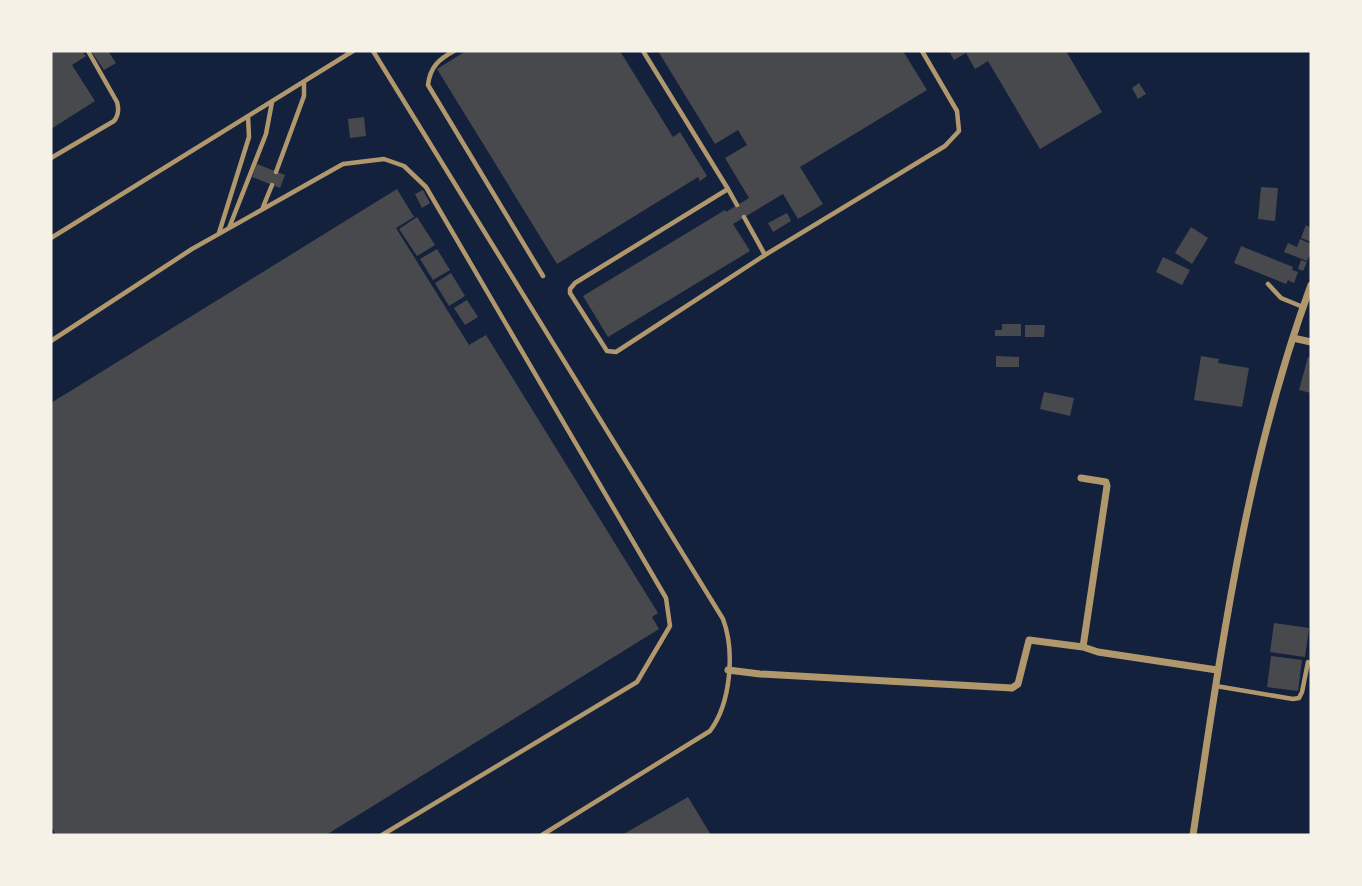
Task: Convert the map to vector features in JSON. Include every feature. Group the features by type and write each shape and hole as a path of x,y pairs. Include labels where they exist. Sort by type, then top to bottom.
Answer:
{"street":[{"path":"1193,835 1217,670 1233,587 1275,396 1311,285"},
{"path":"1293,338 1311,342"},
{"path":"1081,478 1105,482 1107,485 1083,647"},
{"path":"728,670 1012,688 1018,684 1028,640 1217,670"}],"lane":[{"path":"51,158 118,117 117,102 88,51"},
{"path":"51,238 353,51"},
{"path":"373,51 723,619 728,633 728,691 719,720 710,731 542,835"},
{"path":"643,51 737,205"},
{"path":"728,189 575,283 570,289 607,351 616,352 765,255 945,146 959,131 957,111 922,51"},
{"path":"451,52 436,62 430,72 428,85 543,276"},
{"path":"276,172 304,96 304,81"},
{"path":"229,228 266,134 272,101"},
{"path":"218,234 249,137 248,116"},
{"path":"51,341 192,249 342,164 384,159 404,166 426,187 666,598 670,626 636,682 382,835"},
{"path":"263,208 272,185"},
{"path":"744,217 765,255"},
{"path":"1268,284 1281,298 1303,307"},
{"path":"1215,686 1299,698 1308,662"}],"building":[{"path":"51,51 82,51 86,56 72,65 95,101 51,129"},
{"path":"91,51 108,51 116,63 104,70"},
{"path":"466,51 620,51 673,137 680,132 707,176 700,181 698,177 557,264 437,69"},
{"path":"658,51 903,51 927,90 800,167 823,204 798,219 783,194 733,224 750,251 608,337 583,296 749,198 725,158 747,145 738,130 715,144"},
{"path":"949,51 1066,51 1102,112 1040,149 988,61 975,69 966,53 954,60"},
{"path":"1139,83 1146,94 1138,99 1132,88"},
{"path":"364,117 366,136 350,138 348,119"},
{"path":"257,164 285,175 280,188 252,177"},
{"path":"1261,187 1278,188 1275,221 1258,219"},
{"path":"397,189 414,217 396,228 469,345 486,335 658,613 652,617 659,629 326,835 56,835 51,826 51,403"},
{"path":"423,190 430,203 422,208 415,194"},
{"path":"787,213 791,221 773,232 768,223"},
{"path":"417,217 435,245 417,256 399,229"},
{"path":"1306,225 1311,228 1311,242 1301,238"},
{"path":"1191,227 1208,238 1192,264 1175,253"},
{"path":"1300,239 1311,244 1307,261 1284,252 1288,243 1297,247"},
{"path":"1241,246 1293,267 1292,270 1298,272 1294,283 1288,280 1286,284 1234,263"},
{"path":"437,249 450,270 433,280 420,259"},
{"path":"1163,257 1190,270 1182,285 1156,272"},
{"path":"1301,260 1307,262 1303,271 1298,269"},
{"path":"451,273 465,296 449,306 435,283"},
{"path":"467,300 478,317 465,325 454,308"},
{"path":"1002,324 1021,324 1021,336 995,336 995,330 1002,330"},
{"path":"1025,325 1045,325 1044,337 1025,337"},
{"path":"996,356 1019,357 1019,367 996,367"},
{"path":"1201,356 1219,359 1218,363 1249,368 1242,407 1194,400"},
{"path":"1308,357 1311,358 1311,393 1299,390"},
{"path":"1044,392 1074,398 1070,416 1040,409"},
{"path":"1274,623 1309,628 1305,657 1270,652"},
{"path":"1271,656 1302,660 1298,691 1267,687"},
{"path":"688,797 711,835 622,835 641,824"}]}
